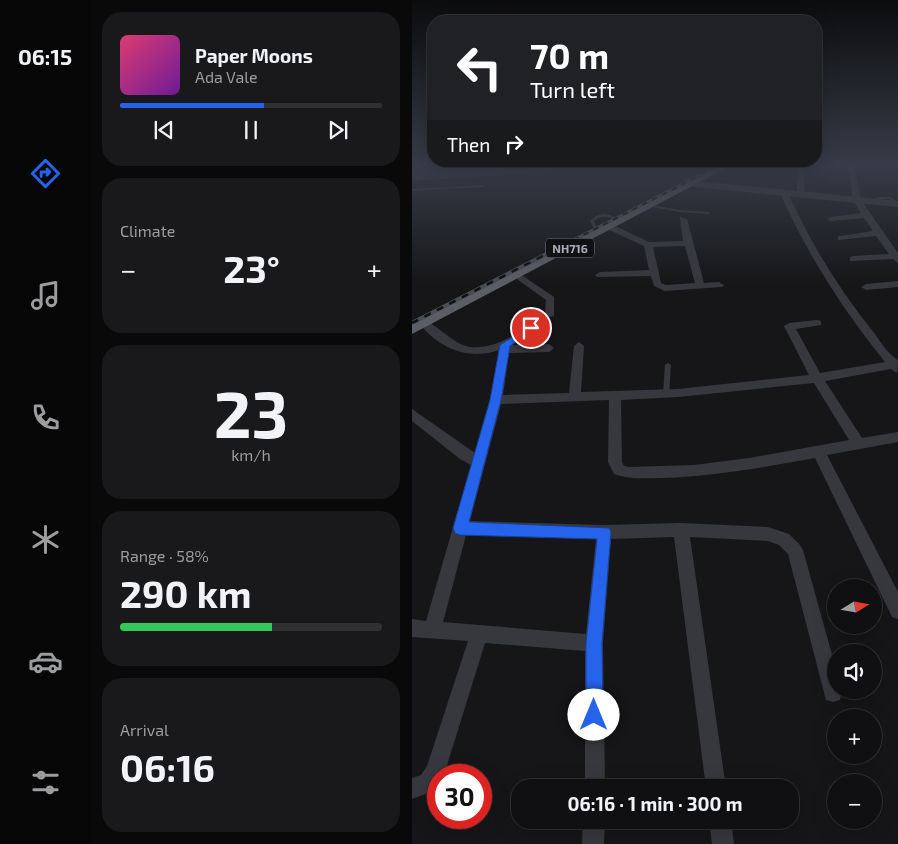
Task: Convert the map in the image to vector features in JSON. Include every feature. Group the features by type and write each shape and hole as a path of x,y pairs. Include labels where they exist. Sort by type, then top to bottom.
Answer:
{"highway":[{"name":"NH716","path":"416,324 517,275 648,204"},
{"name":"NH716","path":"416,324 595,228 655,204"}],"street":[{"path":"496,400 666,394 816,378 896,366 822,267 798,226 789,204"},
{"path":"859,204 896,258"},
{"path":"831,219 865,215"},
{"path":"683,219 700,286"},
{"path":"613,222 648,245 688,244"},
{"path":"841,238 878,233"},
{"path":"648,245 653,273 660,287 719,285"},
{"path":"854,259 896,258"},
{"path":"600,275 653,273"},
{"path":"432,630 496,400 505,347 547,317 551,300 517,275"},
{"path":"866,287 898,284"},
{"path":"817,323 790,326 816,378 859,445"},
{"path":"416,324 459,349 549,348"},
{"path":"575,397 579,346"},
{"path":"615,396 615,462 619,470 629,473 694,471 749,464 818,450 896,440"},
{"path":"412,414 465,455 479,462"},
{"path":"818,450 898,611"},
{"path":"460,528 604,532 681,530 768,534 784,539 795,550 827,670"},
{"path":"681,530 715,779"},
{"path":"595,779 594,643 604,532"},
{"path":"412,628 594,643"},
{"path":"412,789 428,782 435,772 480,635"},
{"path":"593,844 594,829"},
{"path":"722,829 724,844"}],"lane":[{"path":"652,206 685,212 709,213"},
{"path":"666,394 668,365"}],"railway":[{"path":"564,245 643,204"},
{"path":"412,323 566,244"}],"route":[{"path":"531,328 505,345 496,400 460,528 604,532 594,643 594,715"}]}
